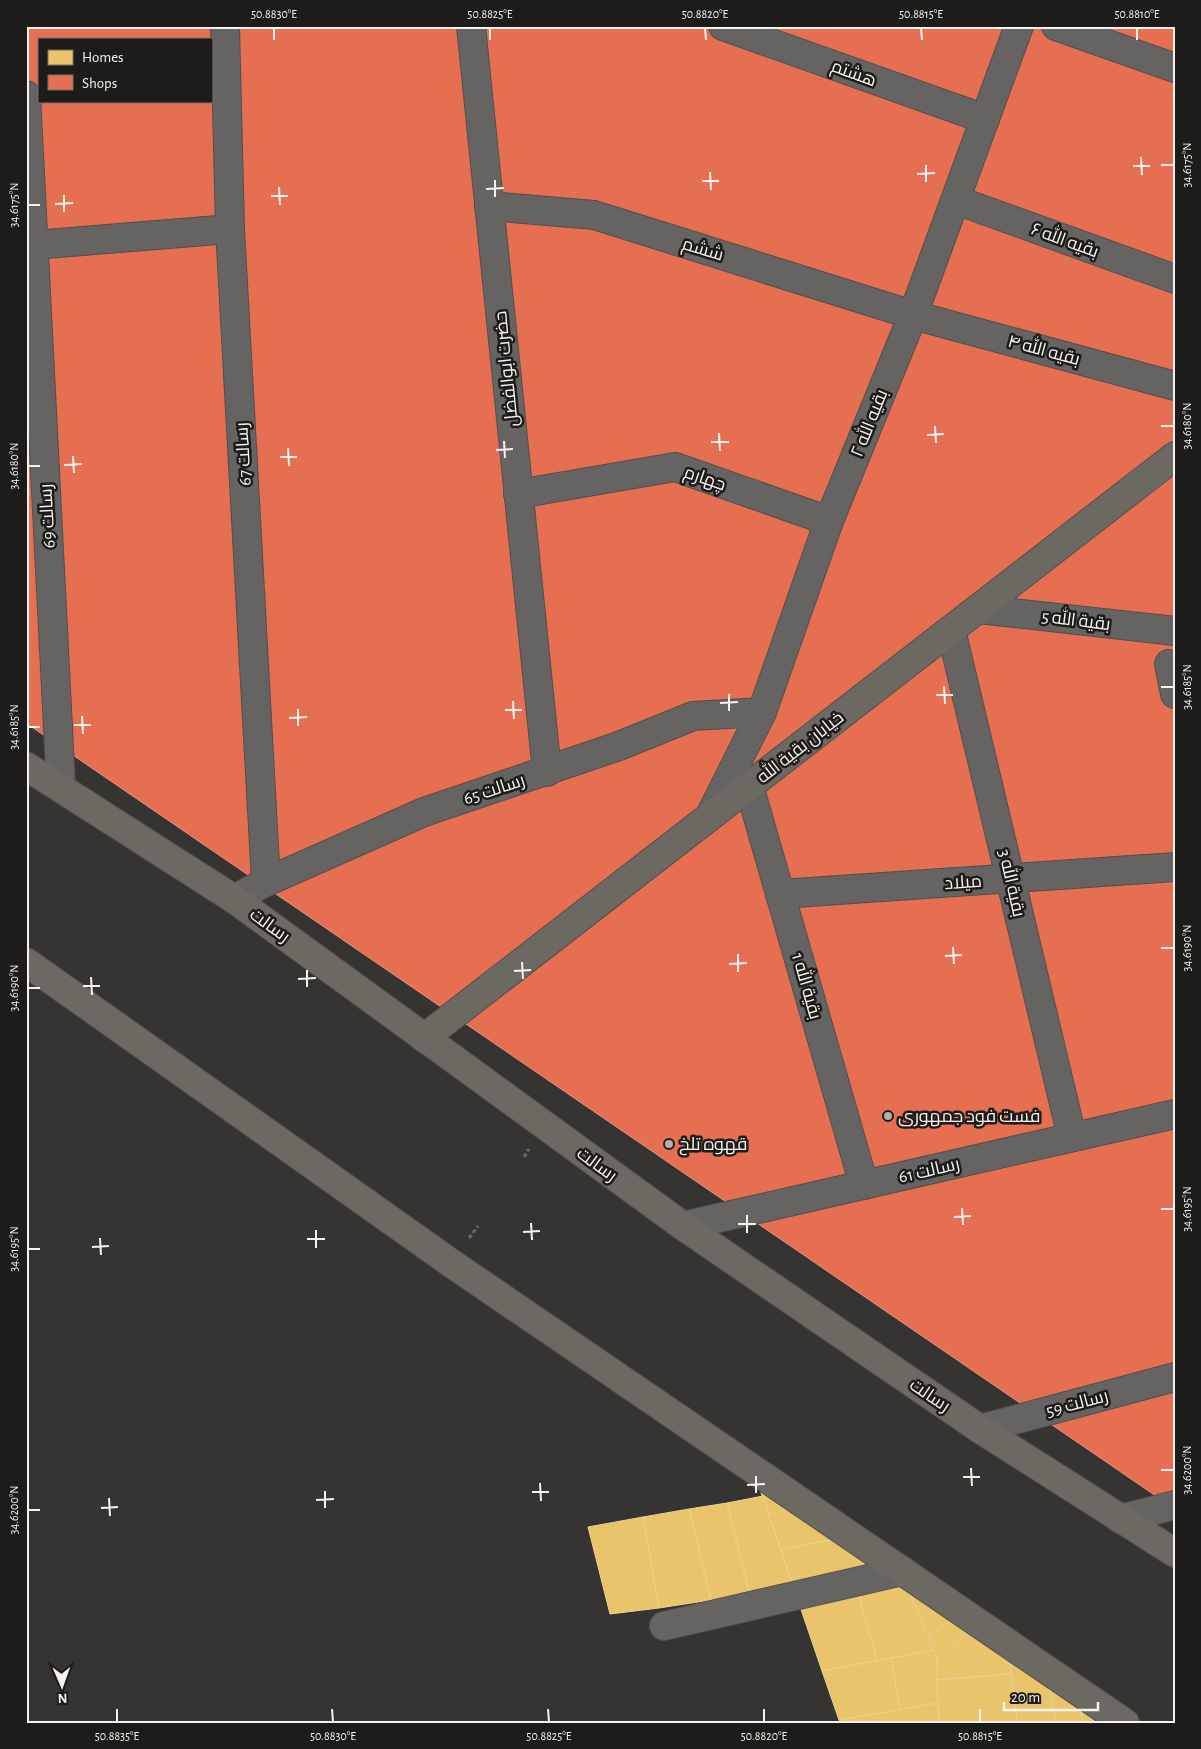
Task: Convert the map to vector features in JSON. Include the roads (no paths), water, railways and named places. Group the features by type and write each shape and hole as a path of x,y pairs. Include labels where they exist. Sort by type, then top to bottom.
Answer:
{"main road":[{"name":"خیابان بقیة الله","path":"424,1038 1175,456"},
{"name":"رسالت","path":"26,766 234,899 683,1226 980,1429 1175,1553"},
{"path":"26,962 451,1263 1125,1723"}],"street":[{"name":"رسالت 67","path":"225,26 230,229 266,882"},
{"name":"حضرت ابوالفضل","path":"470,26 547,772"},
{"name":"هشتم","path":"723,26 985,119"},
{"name":"بقیه الله ۲","path":"710,816 762,712 829,520 913,315 1019,26"},
{"path":"1056,26 1175,68"},
{"name":"رسالت 69","path":"26,95 29,199 34,245 61,788"},
{"name":"بقیه الله ۶","path":"956,200 1175,280"},
{"name":"ششم","path":"489,206 594,215 913,315"},
{"path":"34,245 230,229"},
{"name":"بقیه الله ۴","path":"913,315 1175,386"},
{"name":"چهارم","path":"518,494 675,467 829,520"},
{"name":"بقیة الله 5","path":"978,609 1175,630"},
{"name":"بقیة الله 3","path":"951,630 1072,1137"},
{"path":"1169,664 1175,694"},
{"name":"رسالت 65","path":"234,899 266,882 424,812 547,772 619,746 693,716 762,712"},
{"name":"بقیة الله 1","path":"749,786 864,1185"},
{"name":"میلاد","path":"780,894 1175,867"},
{"name":"رسالت 61","path":"683,1226 1175,1114"},
{"name":"رسالت 59","path":"980,1429 1175,1377"},
{"path":"1120,1519 1175,1505"},
{"path":"664,1626 903,1571"}],"place":[{"name":"فست فود جمهوری","path":"888,1116"},
{"name":"قهوه تلخ","path":"669,1144"}]}
